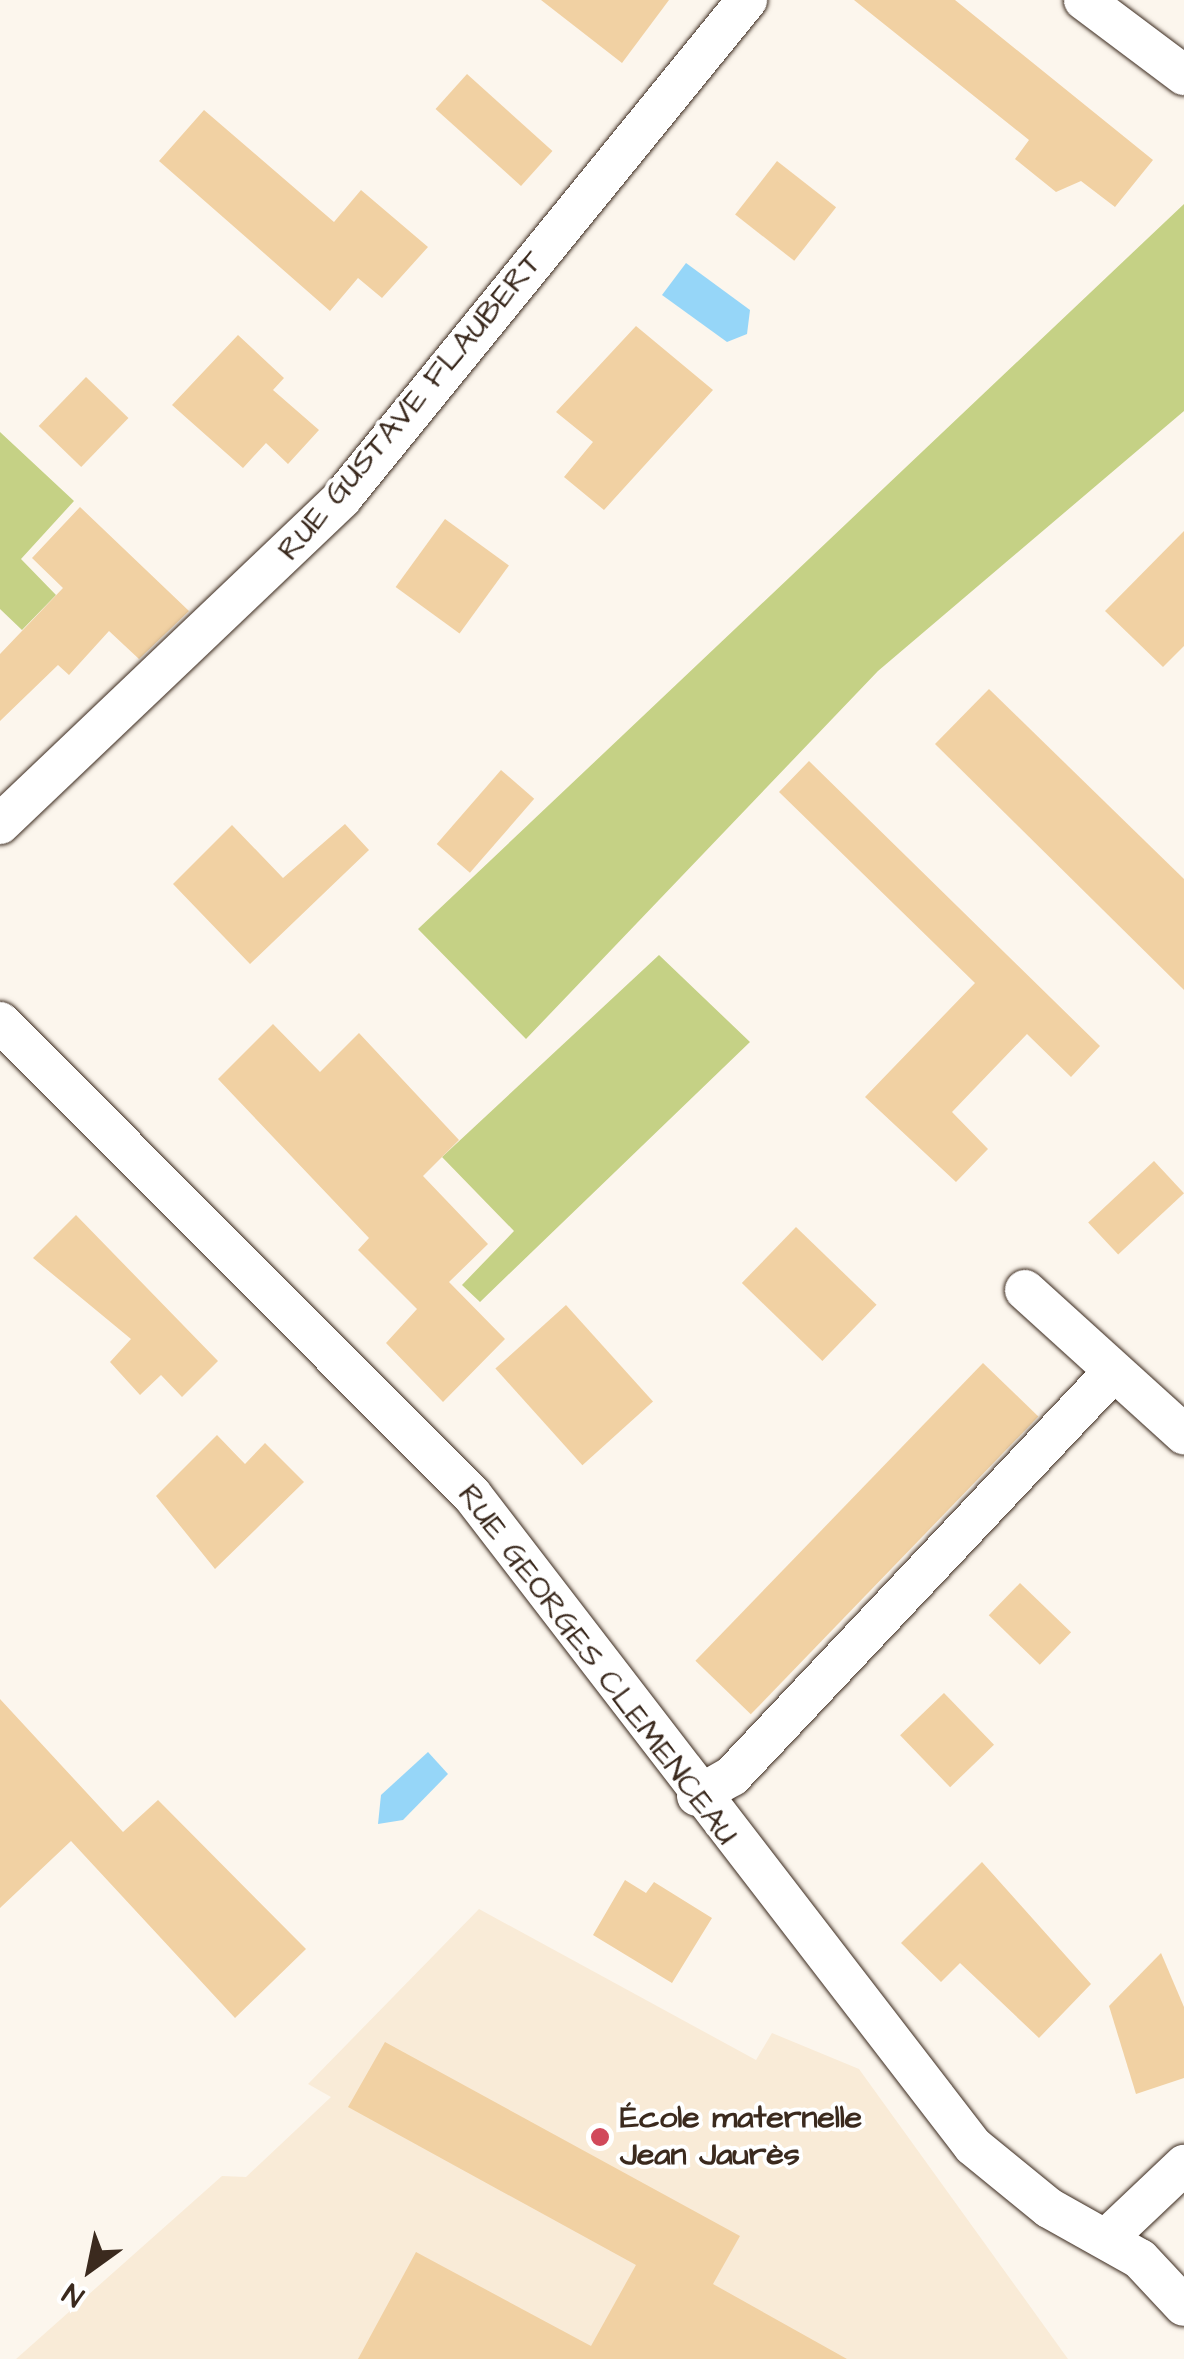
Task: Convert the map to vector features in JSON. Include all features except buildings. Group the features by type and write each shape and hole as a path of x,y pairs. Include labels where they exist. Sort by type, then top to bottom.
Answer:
{"street":[{"name":"RUE GUSTAVE FLAUBERT","path":"0,824 342,498 747,0"},
{"path":"1084,0 1184,76"},
{"name":"RUE GEORGES CLEMENCEAU","path":"0,1022 472,1495 697,1796 973,2146 1048,2208 1157,2272 1184,2306"},
{"path":"1024,1290 1184,1434"},
{"path":"697,1796 732,1776 1113,1372"},
{"path":"1106,2239 1184,2165"}],"shaded area":[{"name":"École maternelle Jean Jaurès","path":"479,1909 756,2060 772,2033 859,2069 1068,2359 16,2359 222,2176 246,2177 331,2097 308,2084"}],"green space":[{"path":"1184,204 1184,411 878,671 526,1039 418,929"},
{"path":"0,432 74,501 21,559 56,595 22,630 0,609"},
{"path":"659,955 750,1042 480,1302 462,1285 514,1231 442,1157"}],"water":[{"path":"686,263 750,310 747,334 727,342 662,295"},
{"path":"428,1752 448,1774 403,1820 378,1824 381,1795"}],"place":[{"name":"École maternelle Jean Jaurès","path":"600,2137"}]}
